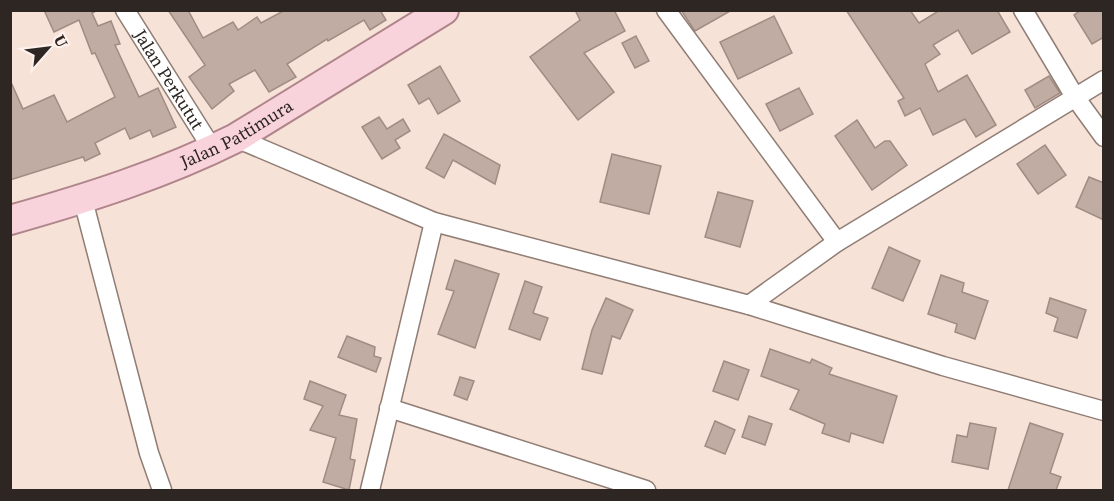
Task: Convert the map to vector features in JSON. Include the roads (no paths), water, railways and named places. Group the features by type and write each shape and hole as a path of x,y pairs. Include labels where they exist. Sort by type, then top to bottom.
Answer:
{"main road":[{"name":"Jalan Pattimura","path":"10,220 83,200 176,166 225,144 444,10"}],"street":[{"name":"Jalan Perkutut","path":"125,10 225,144"},
{"path":"666,10 837,242"},
{"path":"1023,10 1075,97 1104,137"},
{"path":"749,305 837,242 1104,80"},
{"path":"225,144 434,222 749,305 943,366 1104,411"},
{"path":"83,200 149,453 162,490"},
{"path":"370,490 434,222"},
{"path":"389,408 646,490"}]}
